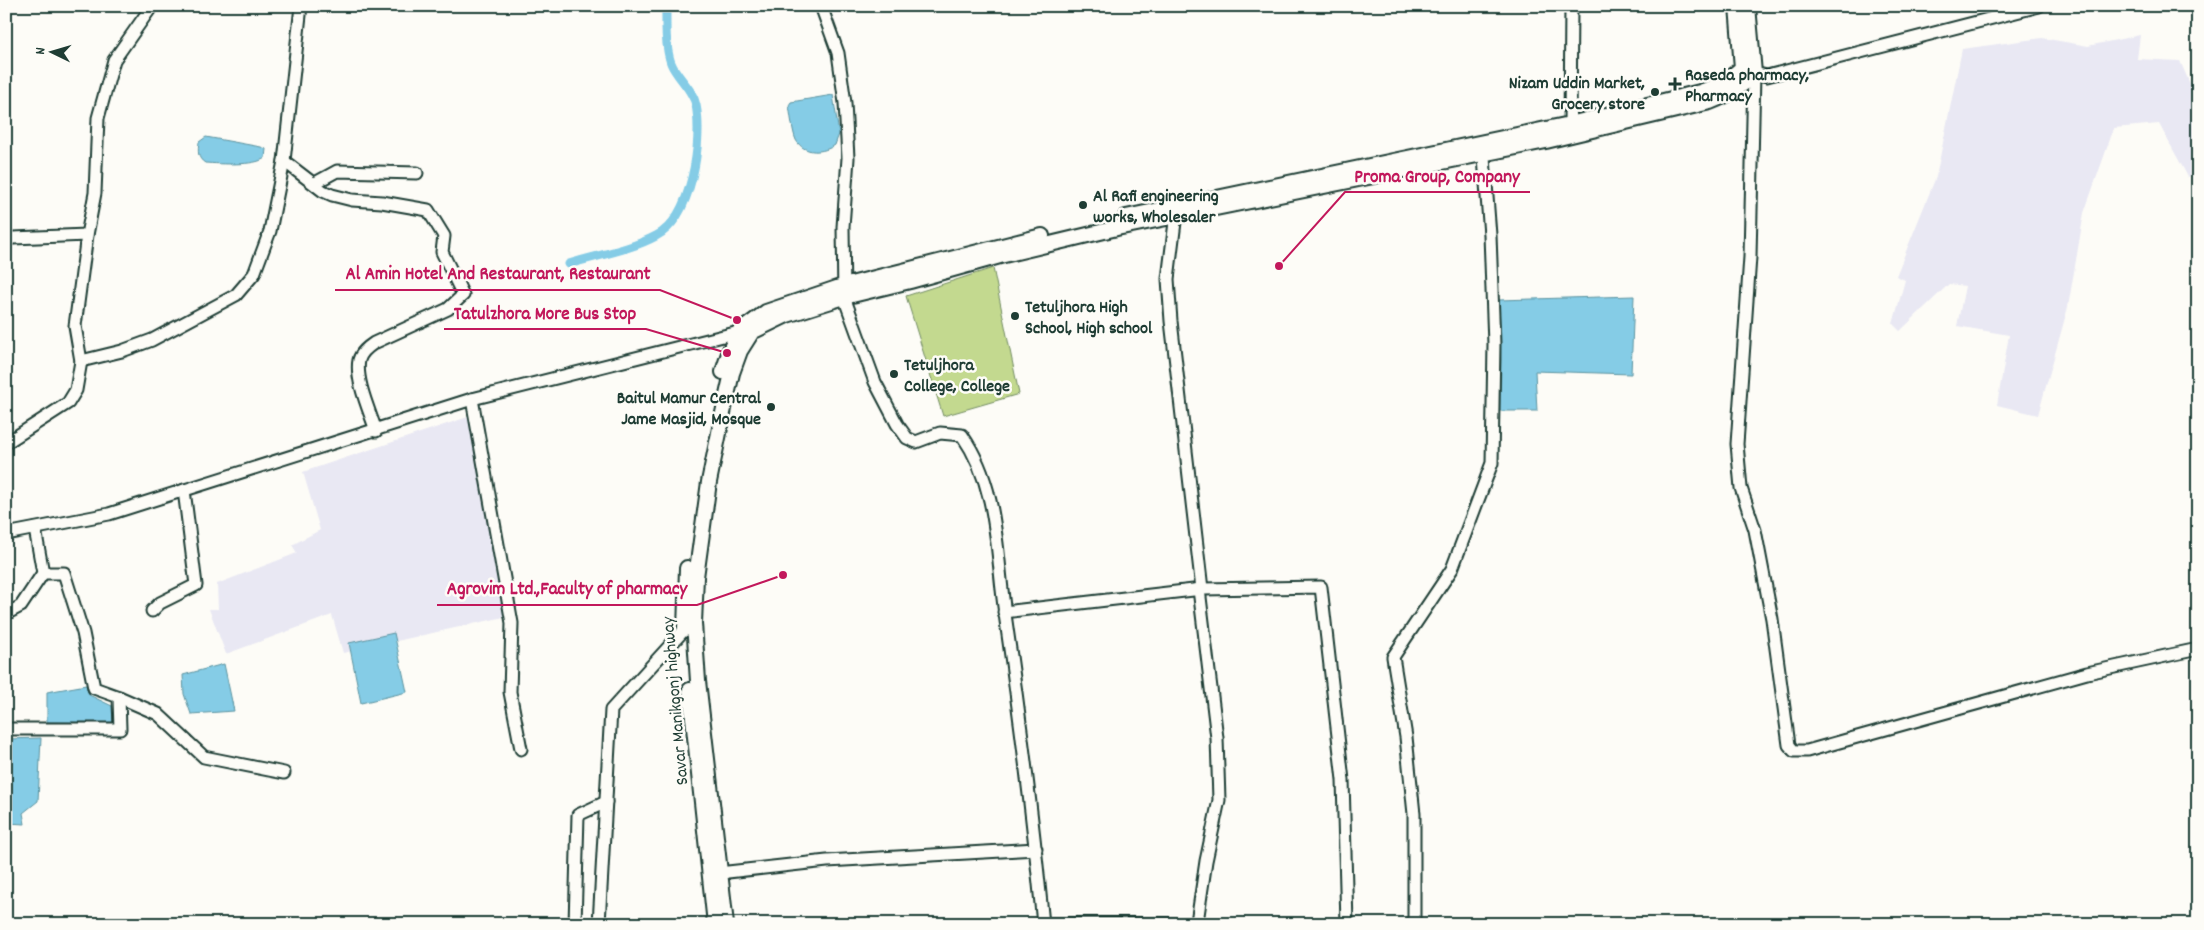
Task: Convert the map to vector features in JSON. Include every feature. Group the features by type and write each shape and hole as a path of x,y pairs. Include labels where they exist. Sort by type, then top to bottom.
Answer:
{"main road":[{"path":"1738,6 1750,78"},
{"path":"1748,6 1750,78"},
{"path":"726,924 698,681 694,623 696,577 709,482 726,397 746,332 766,312 844,291 1174,211 1483,147 1750,78"},
{"path":"1483,147 1546,141 1710,102 1730,94 1750,78"},
{"name":"Savar Manikgonj highway","path":"715,924 693,727 685,628 687,566 699,486 722,376 730,350 746,332"}],"street":[{"path":"6,443 68,403 76,390 81,361 75,326 87,234 95,193 98,118 114,60 152,6"},
{"path":"81,361 122,352 152,340 236,295 254,274 270,232 284,161 301,6"},
{"path":"821,6 838,53 845,103 848,158 843,227 844,291 875,382 897,424 907,438 916,442 940,433 962,435 974,452 989,490 1004,612 1021,717 1043,924 1197,923 1206,861 1219,800 1217,738 1169,300 1174,211"},
{"path":"1570,124 1571,6"},
{"path":"2038,6 1767,76 1750,78 1750,257 1737,444 1741,488 1755,530 1772,619 1789,745 1794,751 1807,751 2087,673 2198,649"},
{"path":"1414,924 1414,814 1406,737 1393,657 1452,569 1492,463 1494,344 1490,235 1483,147"},
{"path":"284,161 323,191 332,195 352,200 382,202 428,210 444,236 442,252 463,295 448,309 392,334 364,350 359,360 360,374 376,431"},
{"path":"315,183 337,171 417,173"},
{"path":"6,240 87,234"},
{"path":"6,534 109,514 308,450 376,431 472,398 746,332"},
{"path":"472,398 512,623 510,692 521,749"},
{"path":"152,611 160,603 196,585 184,490"},
{"path":"6,614 21,606 42,573 35,529"},
{"path":"42,573 64,574 83,633 94,688 158,714 204,757 284,773"},
{"path":"1004,612 1201,589 1321,587 1344,780 1347,924"},
{"path":"599,924 611,710 685,628"},
{"path":"6,729 120,729 119,697"},
{"path":"575,924 578,815 606,802"},
{"path":"720,874 826,860 1036,849"}],"shaded area":[{"path":"2140,35 2137,59 2180,61 2198,102 2198,172 2188,177 2159,124 2114,128 2084,213 2068,307 2038,415 1997,405 2009,335 1957,326 1965,286 1949,284 1900,331 1893,324 1905,280 1896,276 1936,177 1962,49 2042,38 2088,46"},
{"path":"471,416 504,617 343,653 332,615 226,654 209,609 218,609 217,584 297,553 292,545 320,530 303,472"}],"green space":[{"path":"993,268 1019,394 943,416 906,296"}],"water":[{"path":"833,95 839,134 835,145 820,151 804,148 796,140 789,105 791,102"},
{"path":"206,137 261,147 266,149 265,158 260,161 246,163 205,163 199,157 198,148 199,142"},
{"path":"1634,296 1631,374 1535,371 1537,411 1500,411 1499,300"},
{"path":"394,633 407,692 361,703 349,643"},
{"path":"224,664 234,711 191,714 184,694 183,675"},
{"path":"86,685 89,695 112,706 113,723 47,722 47,692"},
{"path":"41,738 38,801 23,813 25,824 6,823 6,739"}],"waterway":[{"path":"569,264 625,249 656,236 668,227 678,213 686,196 696,158 698,120 694,99 671,63 669,56 666,35 666,6"}],"place":[{"name":"Raseda pharmacy, Pharmacy","path":"1675,84"},
{"name":"Nizam Uddin Market, Grocery store","path":"1655,92"},
{"name":"Al Rafi engineering works, Wholesaler","path":"1083,205"},
{"name":"Proma Group, Company","path":"1279,266"},
{"name":"Tetuljhora High School, High school","path":"1015,316"},
{"name":"Al Amin Hotel And Restaurant, Restaurant","path":"737,320"},
{"name":"Tatulzhora More Bus Stop","path":"727,353"},
{"name":"Tetuljhora College, College","path":"894,374"},
{"name":"Baitul Mamur Central Jame Masjid, Mosque","path":"771,407"},
{"name":"Agrovim Ltd.,Faculty of pharmacy","path":"783,575"}]}
